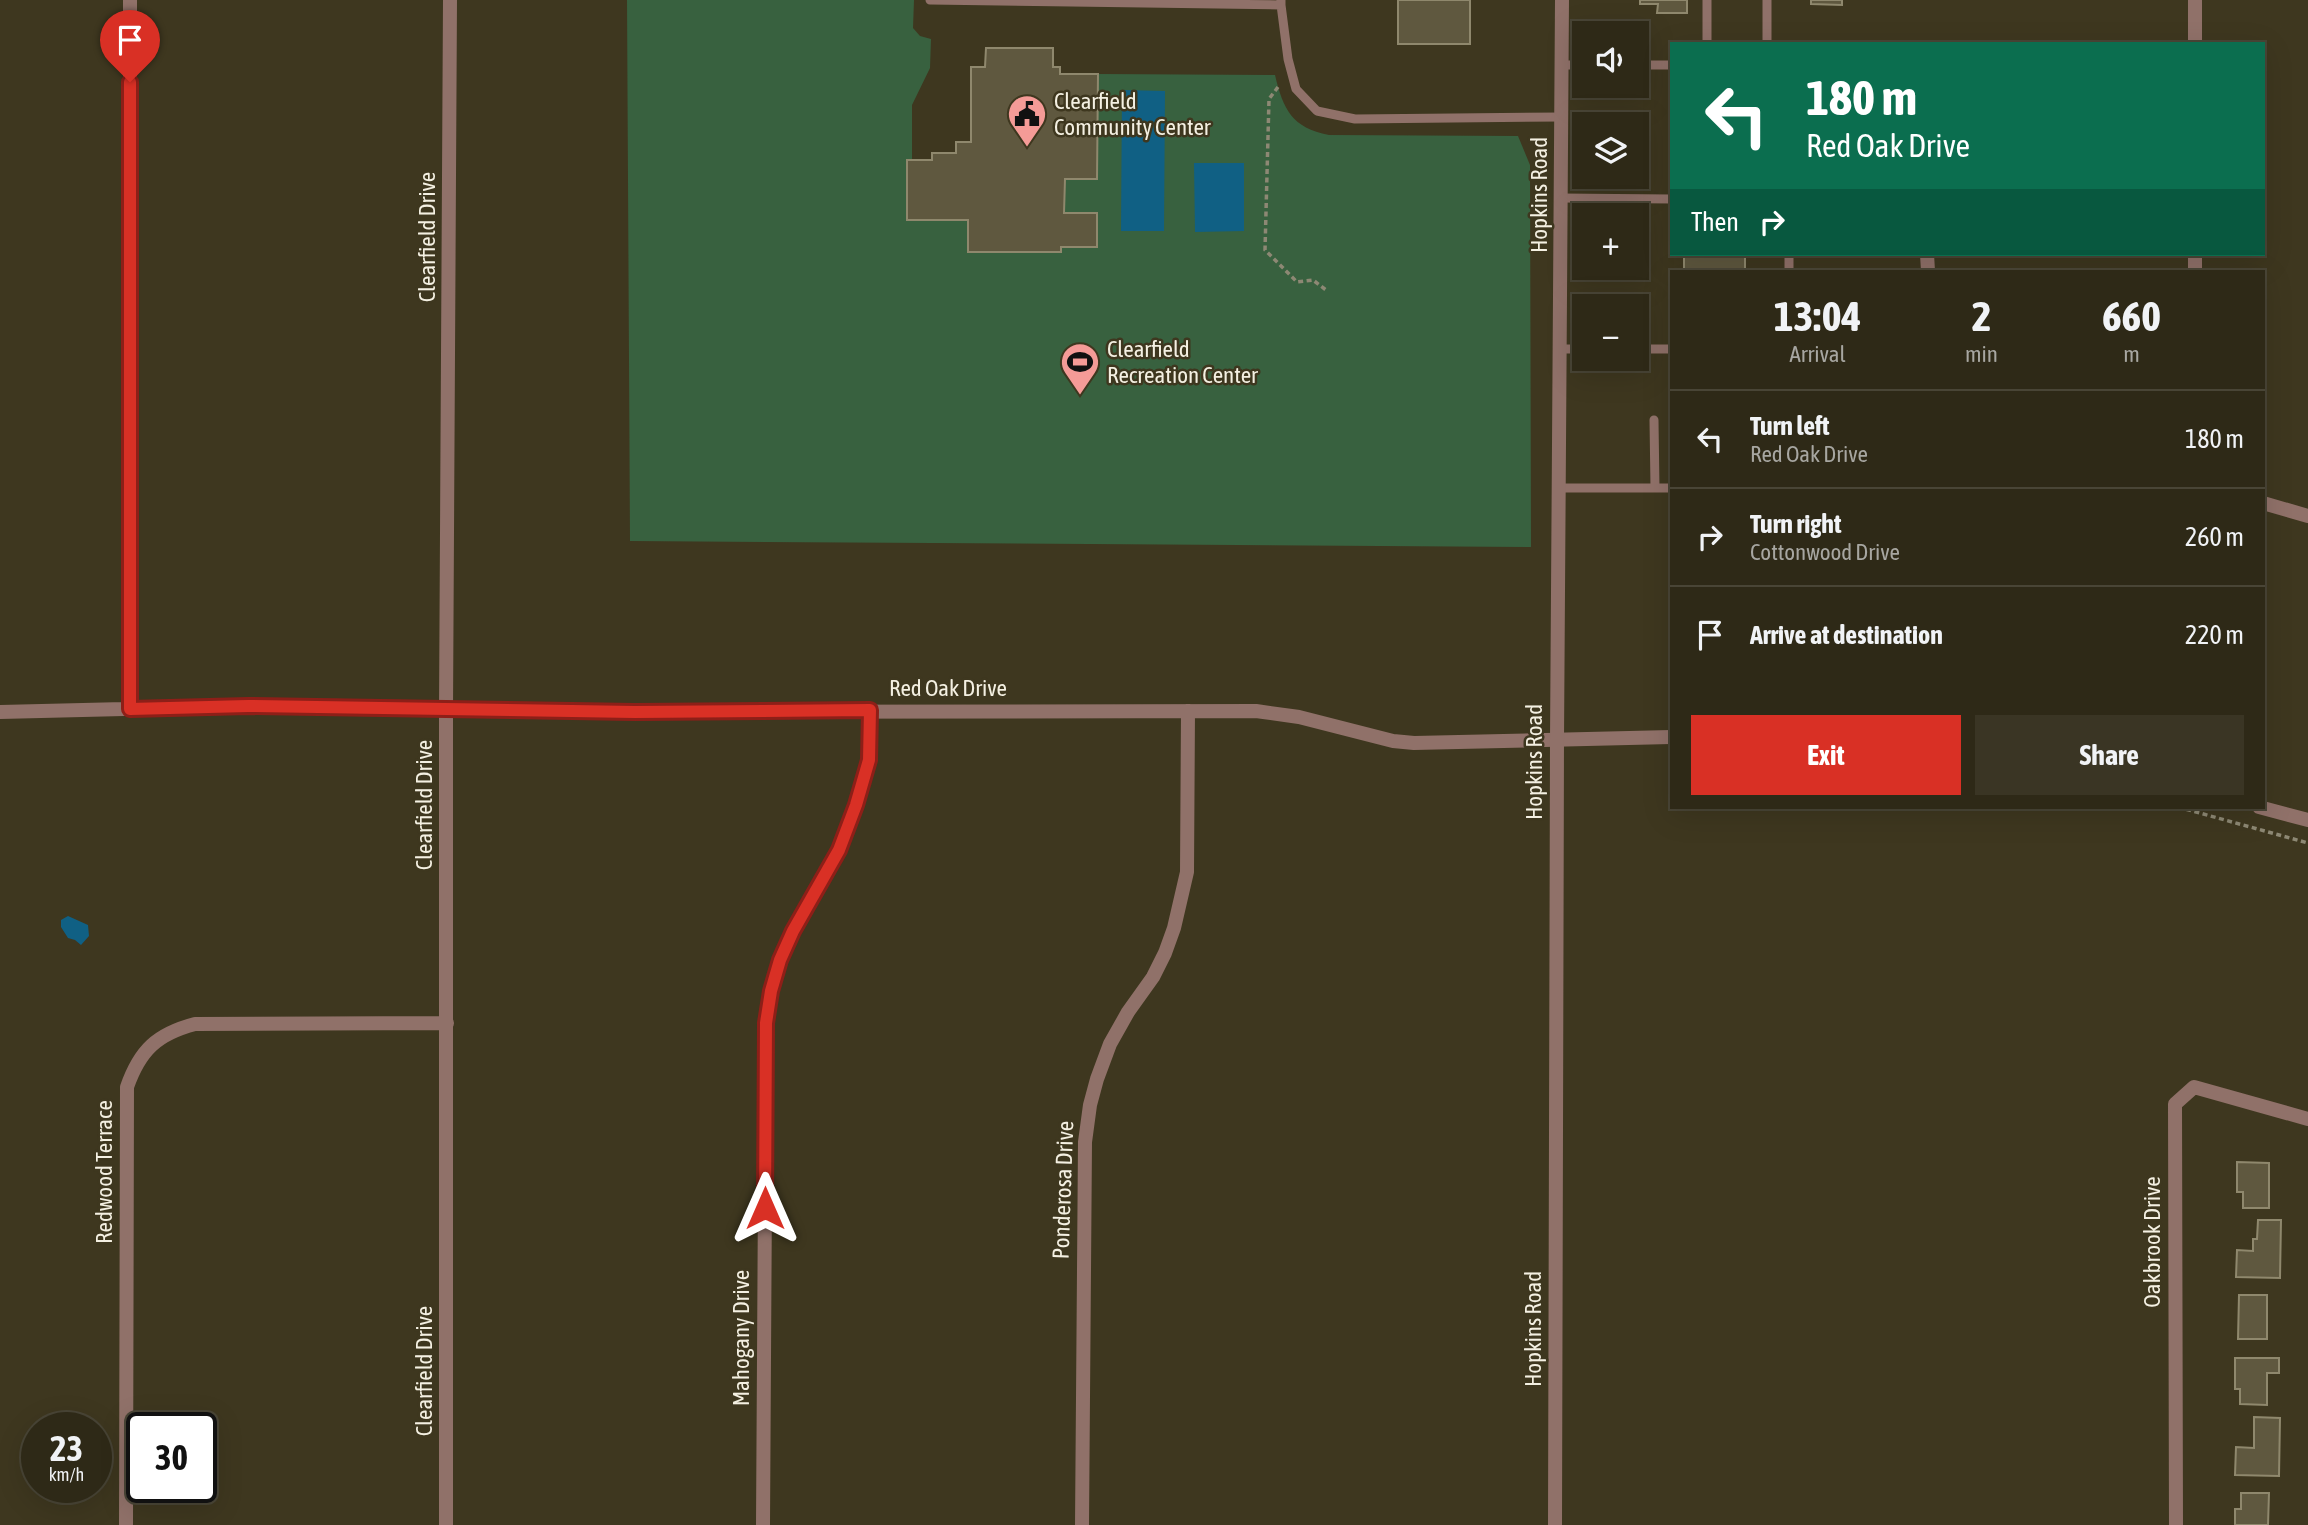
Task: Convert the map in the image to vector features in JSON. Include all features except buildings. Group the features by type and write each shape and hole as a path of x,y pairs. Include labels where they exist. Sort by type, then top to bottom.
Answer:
{"street":[{"path":"130,0 130,709"},
{"name":"Clearfield Drive","path":"446,1525 446,710 450,0"},
{"name":"Hopkins Road","path":"1555,1525 1562,0"},
{"path":"2195,0 2195,42"},
{"path":"2265,504 2308,516"},
{"name":"Red Oak Drive","path":"0,712 248,706 635,712 1188,711 1267,713 1299,717 1392,741 1414,743 1670,737"},
{"name":"Mahogany Drive","path":"763,1525 766,1023 780,960 793,931 839,850 856,805 869,760 870,710"},
{"name":"Ponderosa Drive","path":"1082,1525 1084,1142 1090,1105 1110,1044 1128,1012 1153,977 1165,953 1185,883 1188,711"},
{"path":"2265,809 2308,821"},
{"name":"Redwood Terrace","path":"126,1525 127,1087 133,1068 156,1040 173,1030 195,1024 447,1023"},
{"name":"Oakbrook Drive","path":"2176,1525 2175,1104 2194,1087 2308,1119"}],"lane":[{"path":"930,0 1281,2 1288,59 1296,89 1317,111 1355,120 1562,117"},
{"path":"1707,0 1707,42"},
{"path":"1767,0 1767,42"},
{"path":"1562,65 1572,65"},
{"path":"1649,65 1670,65"},
{"path":"1562,198 1670,199"},
{"path":"1561,349 1572,349"},
{"path":"1649,349 1670,349"},
{"path":"1654,421 1655,488"},
{"path":"1560,488 1670,488"}],"path":[{"path":"1278,86 1269,99 1265,250 1297,282 1313,280 1326,290"},
{"path":"2185,809 2308,843"}],"green space":[{"name":"Clearfield Recreation Center","path":"627,0 914,0 913,28 920,36 931,39 930,68 912,105 912,160 907,161 907,220 968,220 969,252 1061,252 1061,247 1097,247 1097,213 1064,213 1065,179 1097,178 1098,74 1275,75 1291,115 1306,127 1329,135 1518,136 1530,165 1531,547 630,541"}],"water":[{"path":"1122,90 1165,91 1164,231 1121,231"},
{"path":"1194,163 1244,163 1244,231 1195,232"},
{"path":"68,916 88,925 89,936 81,945 68,938 61,927 61,920"}],"place":[{"name":"Clearfield Community Center","path":"1027,148"},
{"name":"Clearfield Recreation Center","path":"1080,396"}],"route":[{"path":"130,82 130,709 248,706 635,712 870,710 869,760 856,805 839,850 793,931 780,960 771,991 766,1023 765,1208"}]}
